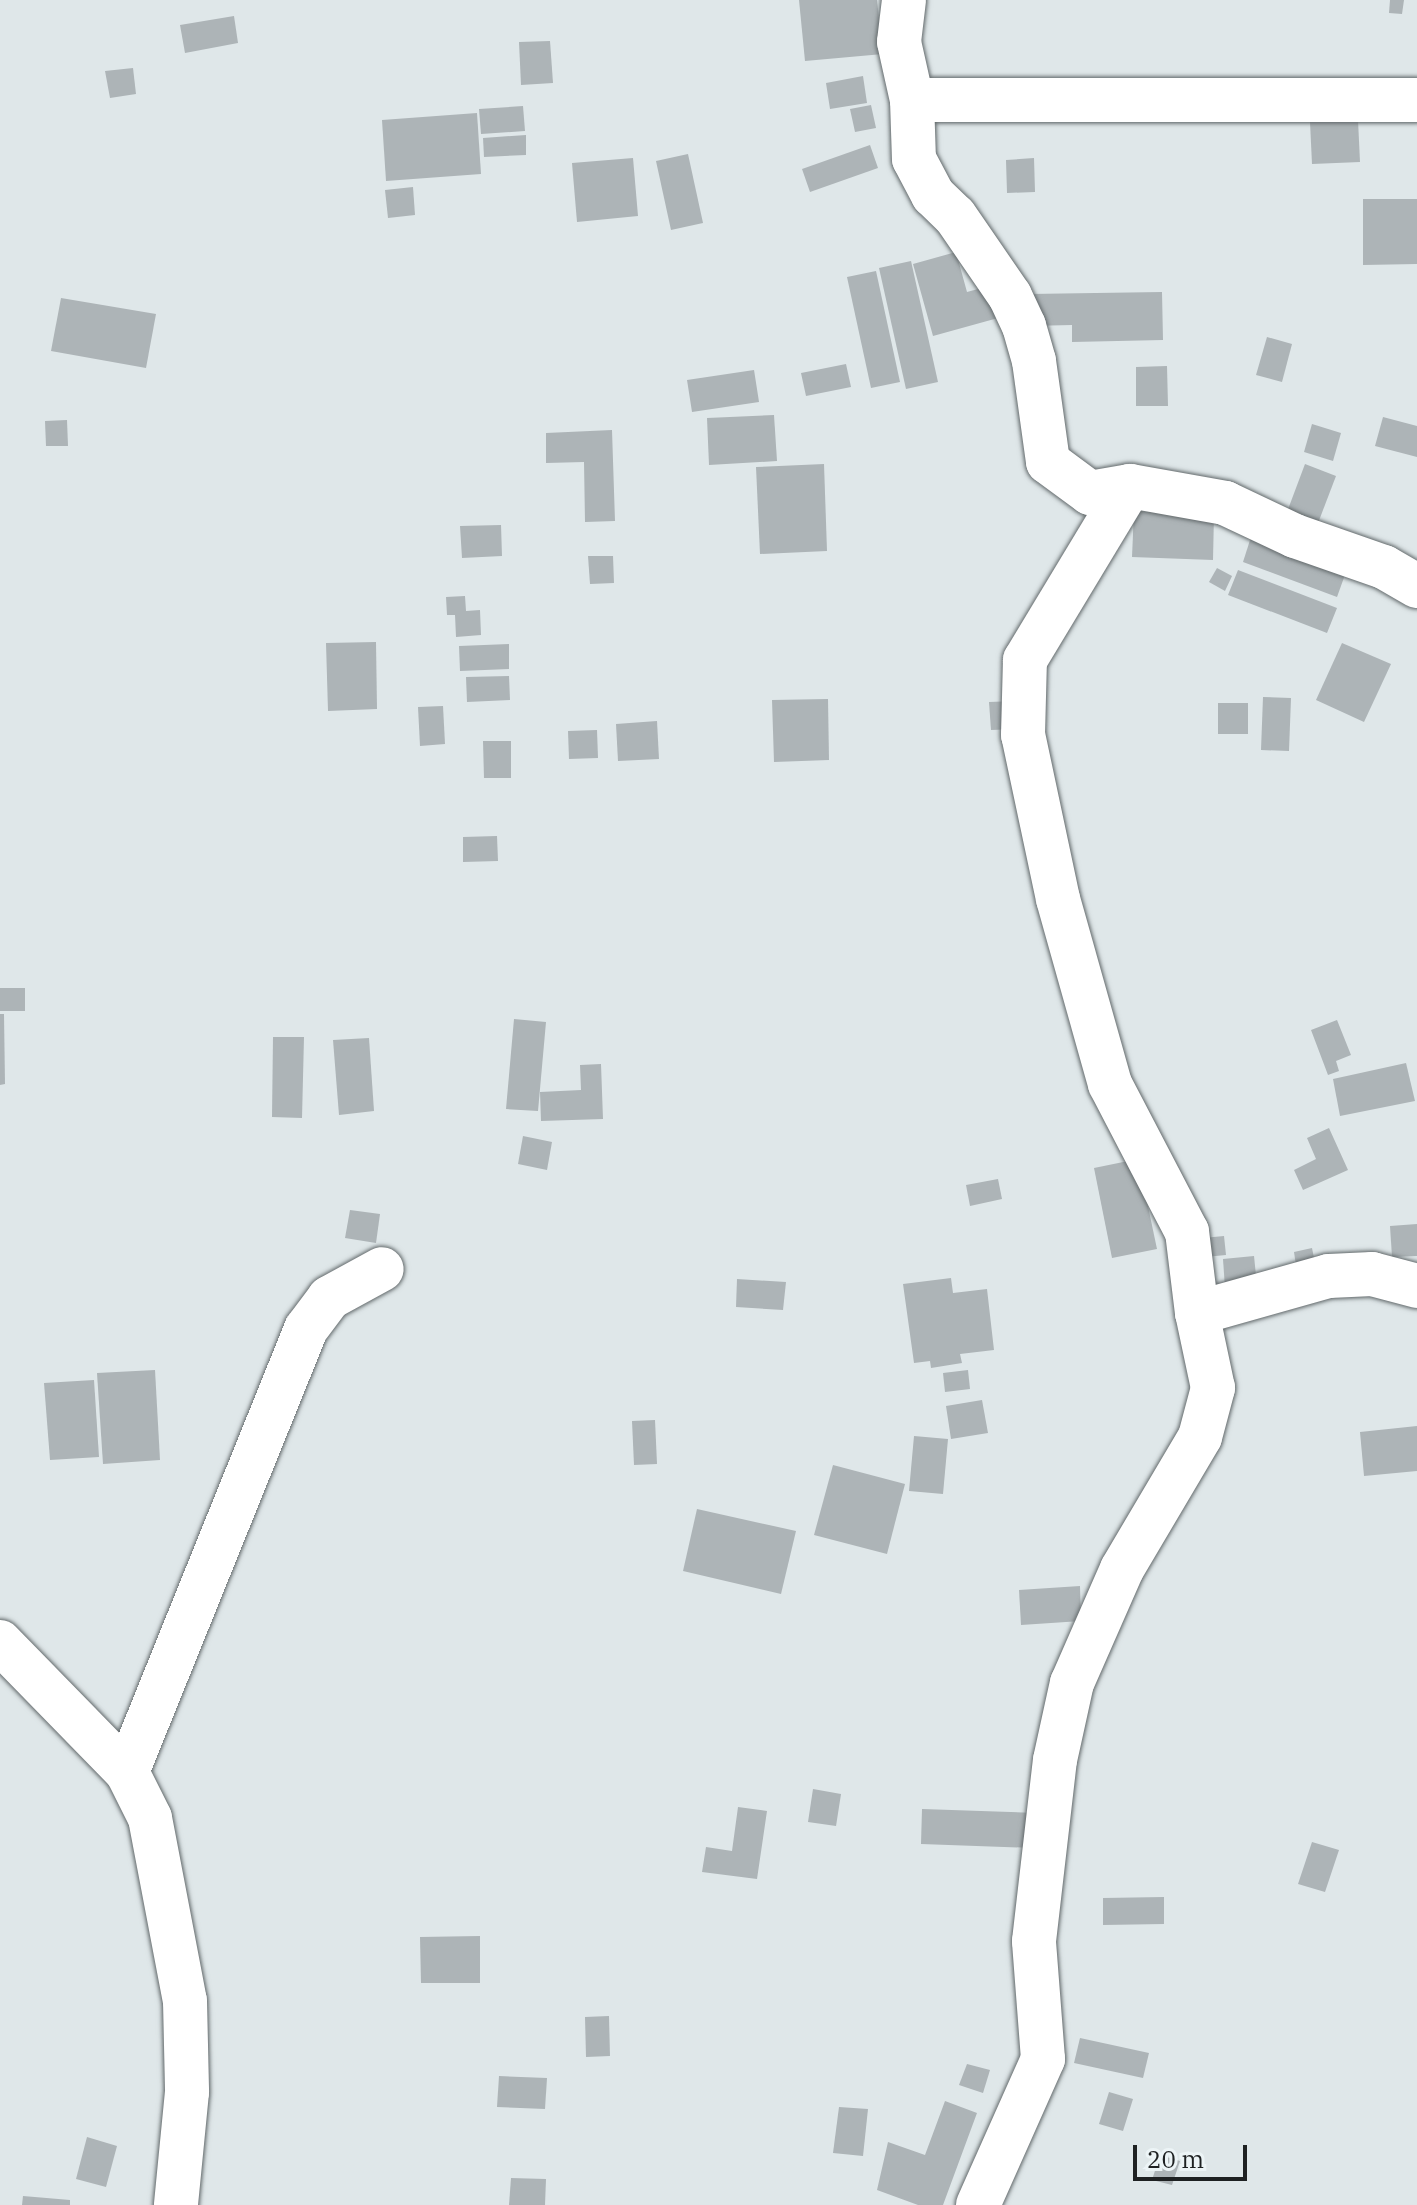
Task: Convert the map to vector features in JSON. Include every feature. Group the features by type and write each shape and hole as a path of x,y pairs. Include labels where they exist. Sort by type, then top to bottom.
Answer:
{"street":[{"path":"904,0 899,42 912,100 914,159 933,195 955,216 1010,296 1030,339 1048,462 1090,493 1130,486 1225,503 1295,536 1384,567 1417,586"},
{"path":"912,100 1417,100"},
{"path":"978,2205 1043,2059 1034,1941 1055,1760 1072,1683 1122,1569 1200,1437 1213,1388 1197,1313 1187,1232 1110,1084 1058,899 1023,735 1025,660 1130,486"},
{"path":"127,1772 306,1329 329,1298 382,1269"},
{"path":"1197,1313 1329,1276 1372,1274 1417,1286"},
{"path":"0,1642 127,1772 150,1818 185,2001 187,2092 176,2205"}],"building":[{"path":"799,0 877,0 883,54 805,61"},
{"path":"1390,0 1404,0 1402,14 1389,13"},
{"path":"234,16 238,43 185,53 180,25"},
{"path":"550,41 553,83 521,85 519,42"},
{"path":"133,68 136,94 110,98 105,71"},
{"path":"863,76 867,103 830,109 826,83"},
{"path":"871,105 876,128 855,132 850,109"},
{"path":"523,106 525,131 481,134 479,109"},
{"path":"477,113 481,174 386,181 382,120"},
{"path":"1358,120 1360,162 1312,164 1310,122"},
{"path":"526,135 526,155 484,157 483,138"},
{"path":"870,145 878,168 810,192 802,169"},
{"path":"688,154 703,223 671,230 656,161"},
{"path":"633,158 638,216 577,222 572,163"},
{"path":"1034,158 1035,192 1007,193 1006,160"},
{"path":"413,187 415,215 388,218 385,190"},
{"path":"1363,199 1417,199 1417,264 1363,265"},
{"path":"956,252 967,292 989,286 998,318 933,336 913,264"},
{"path":"911,261 938,382 906,389 879,268"},
{"path":"876,271 900,382 871,388 847,277"},
{"path":"1162,292 1163,340 1072,342 1072,325 1029,326 1029,294"},
{"path":"61,298 156,314 146,368 51,351"},
{"path":"1267,337 1292,344 1282,382 1256,375"},
{"path":"846,364 851,387 806,396 801,373"},
{"path":"1167,366 1168,406 1136,406 1136,367"},
{"path":"754,370 759,402 692,412 687,380"},
{"path":"774,415 777,461 709,465 707,418"},
{"path":"1383,417 1417,426 1417,457 1375,446"},
{"path":"67,420 68,446 46,446 45,421"},
{"path":"1312,424 1341,433 1333,461 1304,452"},
{"path":"612,430 615,521 585,522 584,462 546,463 546,433"},
{"path":"824,464 827,551 760,554 756,467"},
{"path":"1305,464 1336,476 1315,531 1284,520"},
{"path":"1134,511 1214,514 1213,560 1132,557"},
{"path":"501,525 502,556 462,558 460,526"},
{"path":"1251,537 1346,572 1337,597 1243,562"},
{"path":"588,556 613,556 614,583 590,584"},
{"path":"1217,568 1232,576 1225,591 1209,582"},
{"path":"1238,570 1337,608 1327,633 1228,595"},
{"path":"465,596 466,611 480,610 481,635 456,637 455,615 447,615 446,597"},
{"path":"376,642 377,709 328,711 326,643"},
{"path":"1342,643 1391,664 1364,722 1316,700"},
{"path":"509,644 509,669 460,671 459,646"},
{"path":"509,676 510,700 467,702 466,677"},
{"path":"1263,697 1291,698 1289,751 1261,750"},
{"path":"828,699 829,760 774,762 772,700"},
{"path":"1016,701 1018,729 991,730 989,702"},
{"path":"1218,703 1248,703 1248,734 1218,734"},
{"path":"443,706 445,744 420,746 418,707"},
{"path":"657,721 659,759 618,761 616,724"},
{"path":"597,730 598,758 569,759 568,731"},
{"path":"483,741 511,741 511,778 484,778"},
{"path":"497,836 498,861 463,862 463,837"},
{"path":"0,988 25,988 25,1011 0,1011"},
{"path":"0,1014 4,1014 5,1084 0,1085"},
{"path":"514,1019 546,1022 538,1111 506,1109"},
{"path":"1337,1020 1351,1055 1336,1061 1339,1071 1328,1075 1311,1030"},
{"path":"273,1037 304,1037 302,1118 272,1117"},
{"path":"369,1038 374,1111 339,1115 333,1040"},
{"path":"1406,1063 1415,1101 1340,1116 1333,1079"},
{"path":"601,1064 603,1119 541,1121 540,1092 581,1090 580,1065"},
{"path":"1329,1128 1348,1170 1303,1190 1294,1170 1316,1159 1307,1138"},
{"path":"523,1136 552,1142 547,1170 518,1164"},
{"path":"1138,1159 1157,1249 1112,1258 1094,1168"},
{"path":"998,1179 1002,1199 970,1206 966,1185"},
{"path":"350,1210 380,1214 376,1243 345,1238"},
{"path":"1417,1224 1417,1256 1392,1257 1390,1226"},
{"path":"1224,1236 1226,1255 1205,1257 1203,1238"},
{"path":"1312,1248 1316,1268 1297,1272 1294,1252"},
{"path":"1254,1256 1257,1285 1225,1288 1223,1259"},
{"path":"951,1278 953,1293 987,1289 994,1350 960,1354 962,1363 931,1368 930,1361 914,1363 903,1284"},
{"path":"737,1279 786,1282 783,1310 736,1307"},
{"path":"155,1370 160,1460 103,1464 97,1373"},
{"path":"968,1370 970,1389 945,1392 943,1373"},
{"path":"94,1380 99,1457 50,1460 44,1383"},
{"path":"982,1400 988,1433 951,1439 946,1406"},
{"path":"655,1420 657,1464 634,1465 632,1421"},
{"path":"1417,1426 1417,1471 1364,1476 1360,1432"},
{"path":"914,1436 948,1439 943,1494 909,1491"},
{"path":"833,1465 905,1484 887,1554 814,1535"},
{"path":"697,1509 796,1531 781,1594 683,1571"},
{"path":"1080,1586 1081,1621 1021,1625 1019,1590"},
{"path":"813,1789 841,1794 836,1826 808,1822"},
{"path":"738,1807 767,1811 757,1879 702,1872 706,1847 732,1851"},
{"path":"922,1809 1037,1813 1035,1848 921,1844"},
{"path":"1312,1842 1339,1850 1325,1892 1298,1884"},
{"path":"1164,1897 1164,1924 1103,1925 1103,1898"},
{"path":"480,1936 480,1983 421,1983 420,1937"},
{"path":"609,2016 610,2056 586,2057 585,2017"},
{"path":"1080,2038 1149,2053 1143,2078 1074,2063"},
{"path":"967,2064 990,2070 983,2093 959,2085"},
{"path":"499,2076 547,2078 545,2109 497,2107"},
{"path":"1109,2092 1133,2099 1123,2131 1099,2124"},
{"path":"945,2101 977,2113 943,2205 918,2205 877,2190 888,2142 925,2155"},
{"path":"839,2107 868,2109 863,2156 833,2153"},
{"path":"87,2137 117,2146 106,2187 76,2179"},
{"path":"1160,2155 1180,2161 1172,2185 1152,2180"},
{"path":"511,2178 546,2179 545,2205 509,2205"},
{"path":"23,2196 70,2200 70,2205 22,2205"}]}
